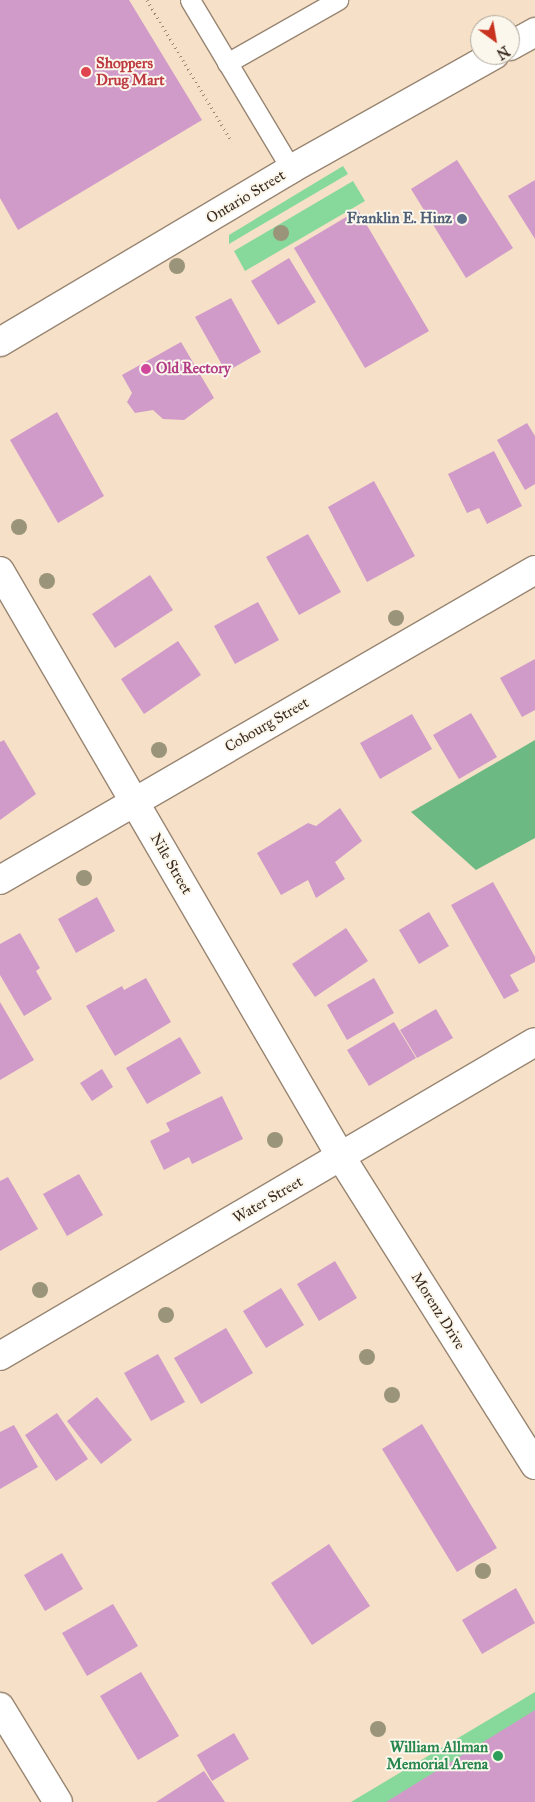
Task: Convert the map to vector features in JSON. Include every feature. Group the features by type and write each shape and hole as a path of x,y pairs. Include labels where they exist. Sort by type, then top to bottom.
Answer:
{"street":[{"path":"520,40 535,32"},
{"name":"Ontario Street","path":"0,342 291,169 476,65"},
{"name":"Cobourg Street","path":"0,880 535,570"},
{"name":"Nile Street","path":"0,572 341,1157"},
{"name":"Water Street","path":"0,1356 535,1042"},
{"name":"Morenz Drive","path":"341,1157 535,1465"},
{"path":"0,1707 57,1802"}],"lane":[{"path":"190,0 291,169"},
{"path":"227,63 338,0"}],"path":[{"path":"147,0 232,142"}],"green space":[{"path":"343,166 348,174 229,244 229,235"},
{"path":"353,181 365,201 245,271 234,251"},
{"path":"535,740 535,838 476,870 411,812"},
{"name":"William Allman Memorial Arena","path":"535,1692 535,1802 351,1802"}],"building":[{"name":"Shoppers Drug Mart","path":"0,0 129,0 202,120 18,230 0,198"},
{"name":"Franklin E. Hinz","path":"457,160 513,248 466,278 411,189"},
{"path":"535,180 535,239 508,196"},
{"path":"358,210 429,331 365,368 294,248"},
{"path":"289,258 316,302 278,325 251,281"},
{"path":"231,298 261,352 226,372 195,317"},
{"path":"181,342 214,398 184,420 163,419 153,410 135,413 127,402 132,393 122,375"},
{"path":"57,412 104,496 58,523 10,440"},
{"path":"527,423 535,436 535,484 525,490 497,440"},
{"path":"494,451 522,506 487,524 479,508 467,513 448,474"},
{"path":"374,481 415,556 367,582 328,507"},
{"path":"308,534 341,592 299,615 266,557"},
{"path":"150,575 173,610 115,648 92,614"},
{"path":"258,602 279,640 235,664 214,626"},
{"path":"178,641 201,675 144,714 121,679"},
{"path":"535,659 535,710 522,717 500,678"},
{"path":"471,713 497,757 459,779 433,735"},
{"path":"412,714 432,749 380,779 360,743"},
{"path":"4,740 36,794 0,820 0,742"},
{"path":"340,808 362,841 335,862 345,879 316,898 308,880 281,895 257,853 308,823 316,826"},
{"path":"493,882 535,957 535,962 510,975 519,991 504,999 451,905"},
{"path":"97,897 115,931 76,953 58,919"},
{"path":"429,912 449,946 419,964 399,930"},
{"path":"346,928 368,961 315,997 292,964"},
{"path":"20,933 40,968 36,971 52,999 24,1016 0,975 0,944"},
{"path":"146,978 171,1022 115,1056 86,1006 122,986 124,990"},
{"path":"374,978 394,1013 347,1040 327,1005"},
{"path":"0,1002 34,1060 0,1080"},
{"path":"436,1009 453,1038 417,1058 400,1030"},
{"path":"394,1022 416,1058 369,1086 347,1050"},
{"path":"180,1037 201,1073 147,1104 126,1068"},
{"path":"102,1069 113,1087 92,1101 80,1083"},
{"path":"222,1096 243,1139 192,1164 189,1157 164,1170 150,1141 170,1131 166,1123"},
{"path":"79,1174 103,1215 67,1236 43,1194"},
{"path":"8,1177 38,1229 0,1251 0,1181"},
{"path":"335,1261 357,1298 319,1321 297,1284"},
{"path":"281,1288 304,1325 266,1348 243,1311"},
{"path":"226,1328 253,1373 201,1404 174,1358"},
{"path":"158,1354 185,1402 151,1421 124,1373"},
{"path":"97,1397 132,1440 101,1464 67,1421"},
{"path":"57,1413 88,1459 56,1481 25,1435"},
{"path":"422,1424 497,1548 457,1572 382,1449"},
{"path":"14,1425 38,1467 0,1489 0,1432"},
{"path":"329,1544 370,1606 312,1645 271,1583"},
{"path":"62,1553 83,1589 45,1611 24,1575"},
{"path":"516,1588 535,1623 482,1654 462,1620"},
{"path":"113,1604 138,1646 87,1676 62,1633"},
{"path":"141,1672 179,1736 138,1760 100,1696"},
{"name":"William Allman Memorial Arena","path":"535,1710 535,1802 386,1802"},
{"path":"234,1733 249,1759 212,1781 197,1755"},
{"path":"204,1771 225,1802 156,1802"}],"place":[{"name":"Shoppers Drug Mart","path":"86,72"},
{"name":"Franklin E. Hinz","path":"462,219"},
{"name":"Old Rectory","path":"146,369"},
{"name":"William Allman Memorial Arena","path":"498,1756"}]}
